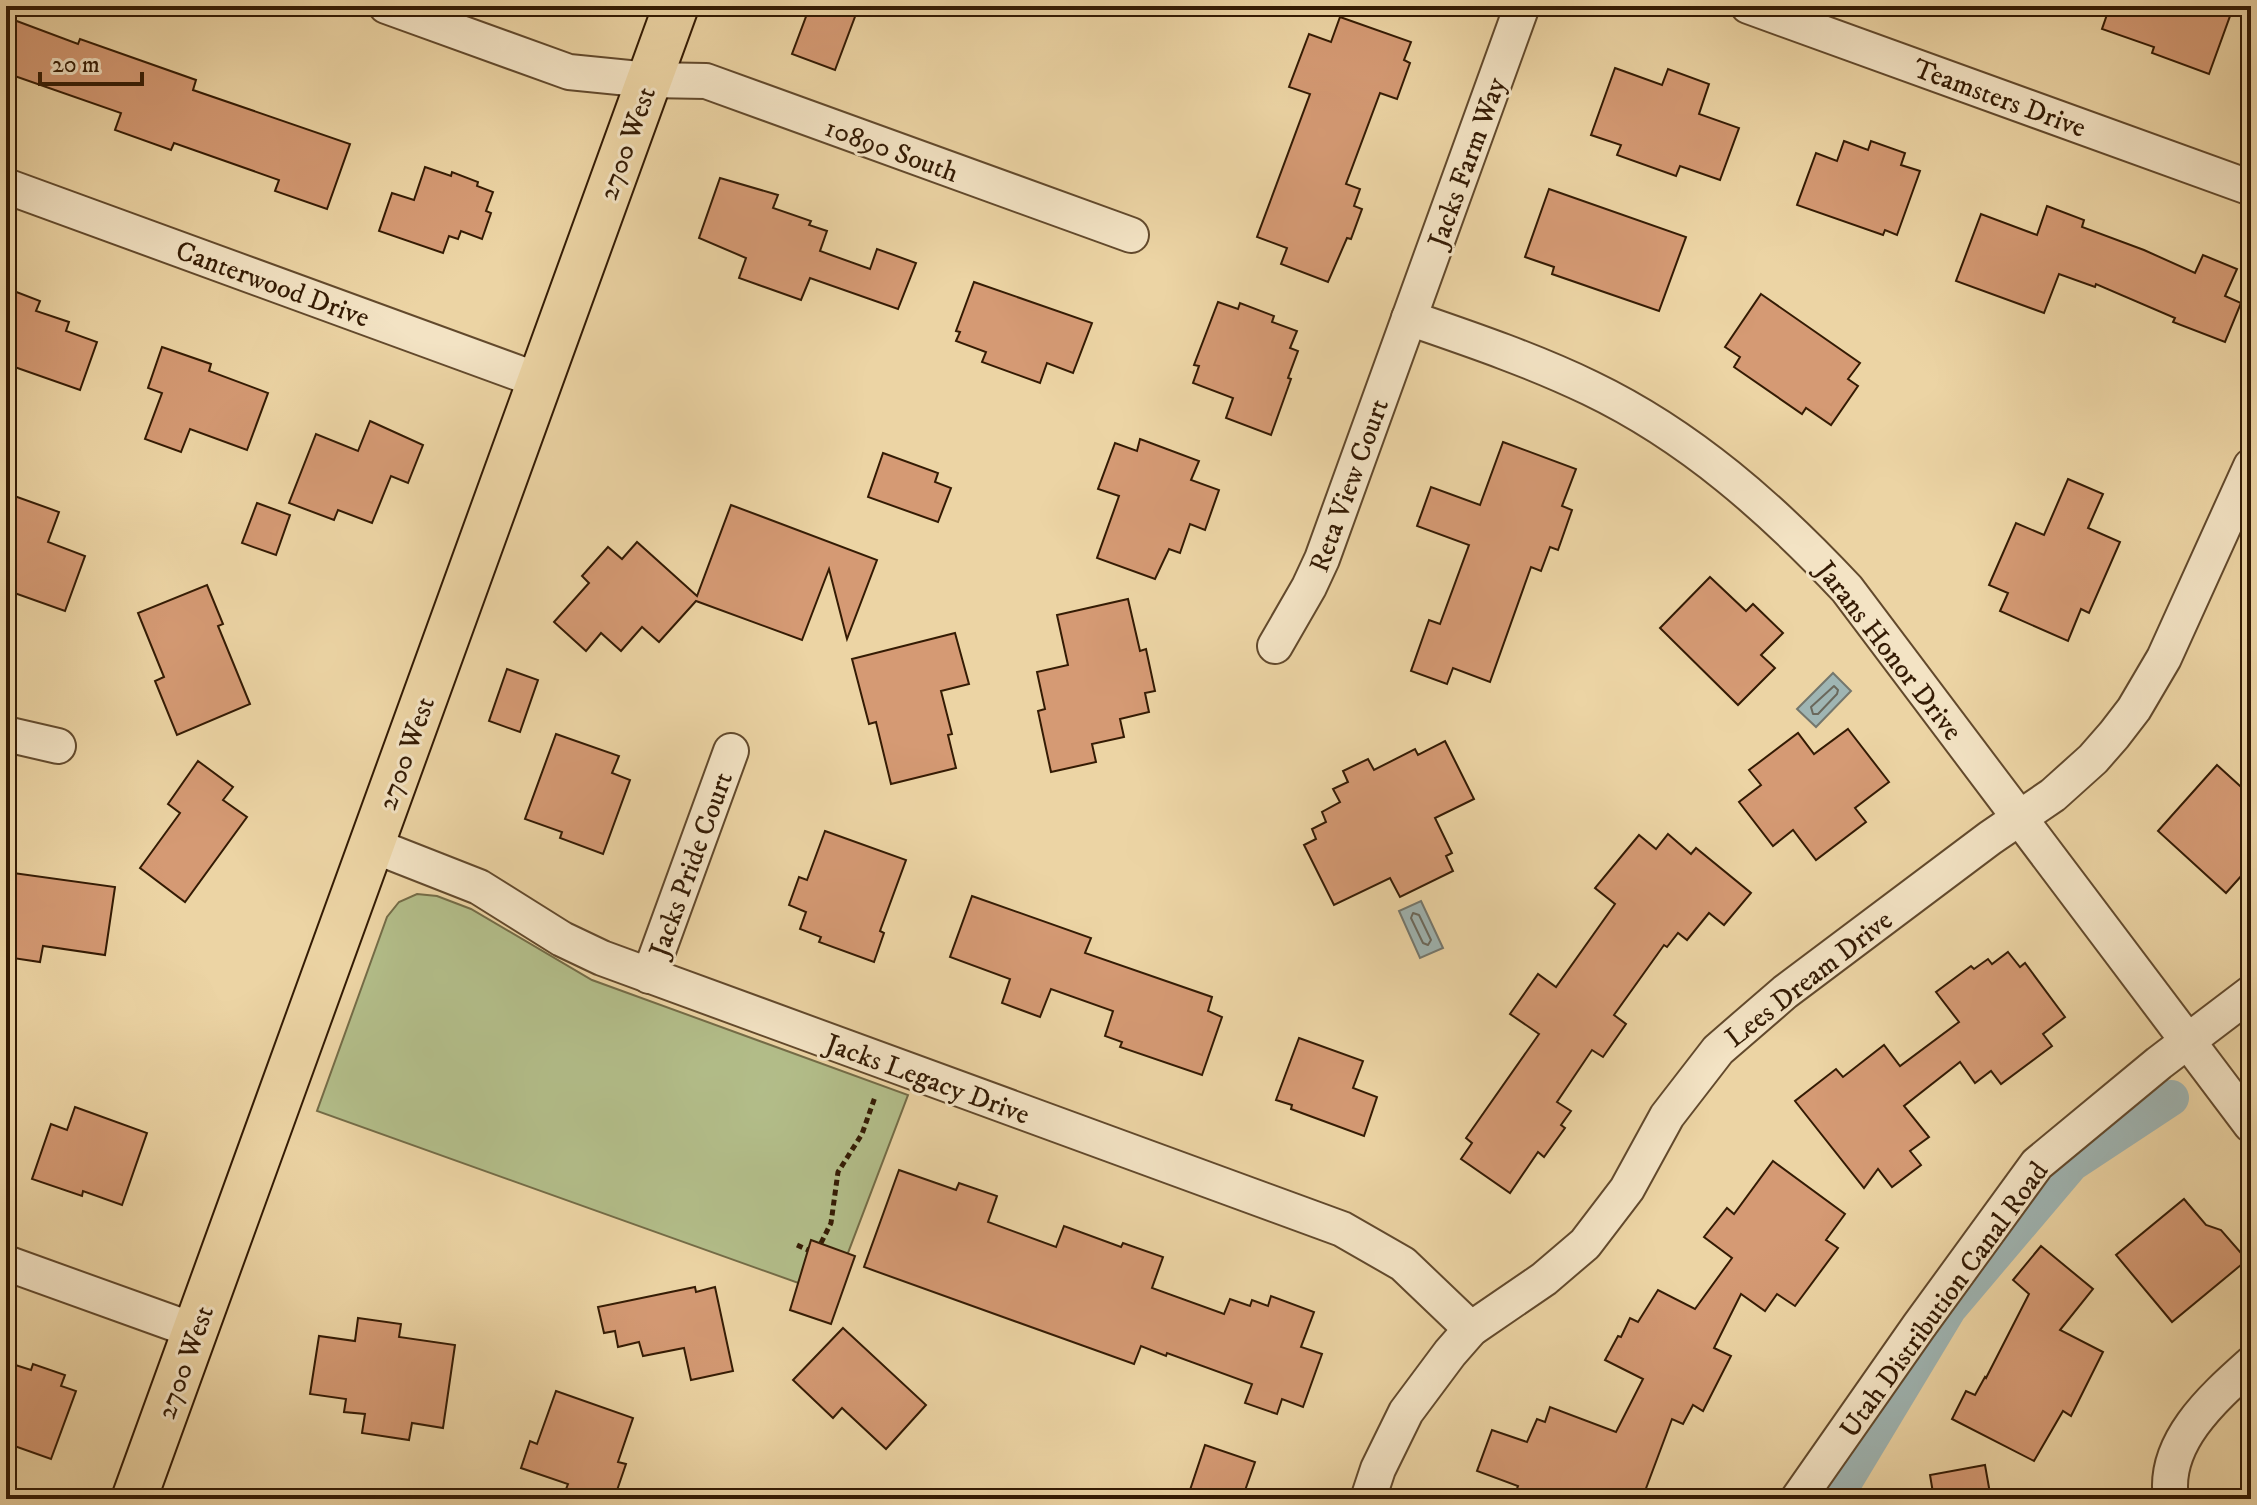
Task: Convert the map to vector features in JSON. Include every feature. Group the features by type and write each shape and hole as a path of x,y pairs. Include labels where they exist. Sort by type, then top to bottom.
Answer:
{"main road":[{"name":"2700 West","path":"134,1499 676,6"}],"street":[{"name":"10890 South","path":"386,6 569,72 649,80 706,81 1131,235"},
{"name":"Jacks Farm Way","path":"1409,318 1522,6"},
{"name":"Teamsters Drive","path":"1748,6 2251,188"},
{"name":"Canterwood Drive","path":"6,186 540,381"},
{"name":"Reta View Court","path":"1275,646 1322,559 1409,318"},
{"name":"Jarans Honor Drive","path":"1409,318 1505,352 1592,389 1663,430 1730,477 1771,511 1847,589 2251,1125"},
{"name":"Lees Dream Drive","path":"1368,1499 1378,1469 1406,1412 1471,1329 1544,1279 1585,1244 1627,1189 1682,1094 1736,1032 1963,858 2053,795 2093,759 2134,709 2164,658 2251,466"},
{"path":"6,734 58,746"},
{"name":"Jacks Pride Court","path":"649,976 731,751"},
{"name":"Jacks Legacy Drive","path":"372,845 479,887 562,939 649,976 1342,1229 1403,1264 1471,1329"},
{"name":"Utah Distribution Canal Road","path":"1798,1499 2037,1164 2251,993"},
{"path":"6,1263 195,1331"},
{"path":"2171,1499 2168,1484 2171,1468 2185,1436 2251,1364"}],"path":[{"path":"821,1243 831,1223 838,1172 862,1134 875,1097"},
{"path":"797,1245 808,1250"}],"green space":[{"path":"417,894 437,896 471,909 592,980 908,1095 832,1295 317,1111 387,917 399,902"}],"water":[{"path":"1833,673 1851,691 1816,727 1797,709"},
{"path":"1421,901 1443,948 1420,958 1399,911"}],"building":[{"path":"810,6 859,6 835,70 792,54"},
{"path":"2110,6 2202,6 2230,16 2209,74 2152,53 2154,47 2102,29"},
{"path":"6,17 78,44 80,39 196,80 193,90 350,144 327,209 275,191 279,180 174,143 171,150 115,130 121,113 6,73"},
{"path":"1340,17 1411,42 1404,60 1410,63 1397,99 1380,93 1346,184 1360,189 1354,206 1362,209 1351,239 1347,238 1328,282 1281,264 1287,248 1257,237 1310,94 1289,87 1309,34 1331,42"},
{"path":"1615,68 1662,85 1668,69 1709,84 1699,114 1739,128 1720,180 1680,166 1676,176 1617,155 1621,145 1591,135"},
{"path":"1844,141 1868,150 1871,141 1905,153 1901,165 1920,171 1897,235 1885,230 1883,235 1797,205 1816,153 1837,161"},
{"path":"425,167 451,176 452,172 478,182 477,186 493,192 486,211 491,213 482,239 461,231 458,239 449,236 443,253 379,231 392,193 414,200"},
{"path":"720,178 778,195 773,208 811,221 809,225 827,231 820,251 870,269 877,249 916,263 898,309 810,278 801,300 739,278 746,258 699,238"},
{"path":"1549,189 1686,237 1659,311 1552,274 1554,267 1525,257"},
{"path":"2047,206 2084,220 2082,227 2195,273 2203,255 2237,269 2225,296 2241,303 2225,342 2173,322 2175,318 2096,284 2095,287 2059,274 2044,313 1956,281 1981,214 2037,235"},
{"path":"974,282 1092,323 1073,373 1047,363 1040,383 982,362 986,352 956,341 960,332 956,331"},
{"path":"6,288 40,301 36,311 69,322 66,331 97,342 80,390 6,364"},
{"path":"1761,294 1860,363 1848,379 1858,386 1831,425 1806,408 1802,414 1734,367 1740,357 1725,347"},
{"path":"1218,302 1238,309 1240,303 1274,316 1272,322 1297,331 1290,348 1298,351 1288,378 1291,379 1271,435 1226,418 1233,398 1193,383 1199,366 1194,365"},
{"path":"162,347 211,364 209,371 268,393 247,450 190,429 181,452 145,439 162,393 148,388"},
{"path":"370,421 423,445 408,483 391,476 372,523 338,510 334,520 289,503 316,434 358,451"},
{"path":"1140,439 1199,461 1191,480 1219,490 1205,530 1190,524 1180,553 1169,549 1155,579 1097,558 1119,496 1098,489 1115,443 1137,451"},
{"path":"1503,442 1576,469 1562,506 1572,510 1558,550 1550,547 1541,571 1531,567 1490,682 1453,668 1447,684 1411,671 1429,620 1440,624 1469,545 1417,526 1431,487 1480,505"},
{"path":"883,453 938,473 935,482 951,488 938,522 868,497"},
{"path":"2068,479 2103,494 2088,528 2120,542 2089,613 2081,609 2068,641 2000,611 2008,593 1989,585 2016,523 2044,535"},
{"path":"6,493 59,512 48,542 85,556 65,611 6,590"},
{"path":"257,503 290,515 276,555 242,543"},
{"path":"731,505 877,560 847,639 829,569 802,640 696,601 659,642 642,627 621,651 601,633 586,651 554,622 589,583 582,576 608,547 622,559 637,542 697,596"},
{"path":"1710,577 1746,611 1753,604 1783,633 1761,655 1775,668 1738,705 1660,628"},
{"path":"207,585 223,624 218,626 250,704 177,735 155,681 164,677 138,613"},
{"path":"1128,599 1140,651 1146,649 1155,691 1145,693 1149,712 1120,719 1124,737 1092,744 1096,762 1051,772 1038,711 1045,709 1037,672 1068,665 1057,615"},
{"path":"955,633 969,684 941,691 952,734 948,735 956,768 891,784 876,722 869,724 852,659"},
{"path":"507,669 538,680 520,732 489,721"},
{"path":"1848,729 1889,782 1855,808 1866,822 1816,860 1793,830 1773,846 1739,802 1761,785 1749,770 1798,733 1814,754"},
{"path":"556,734 619,756 612,773 630,780 603,854 560,838 562,832 525,819"},
{"path":"1445,741 1474,799 1435,818 1452,853 1446,856 1453,871 1400,897 1390,878 1334,905 1304,845 1316,839 1312,829 1326,822 1322,812 1340,802 1333,789 1348,782 1343,771 1368,759 1374,770 1415,749 1418,755"},
{"path":"198,761 233,787 223,800 247,817 185,902 140,868 180,813 168,804"},
{"path":"2217,765 2251,796 2251,865 2226,893 2158,831"},
{"path":"825,831 906,860 880,931 884,933 874,962 819,942 821,937 800,929 806,912 789,905 799,877 807,880"},
{"path":"1668,834 1691,854 1696,848 1751,893 1724,925 1709,913 1687,940 1678,933 1667,947 1664,945 1614,1015 1626,1024 1603,1057 1592,1050 1557,1102 1571,1111 1561,1125 1565,1128 1544,1157 1538,1152 1510,1193 1461,1159 1472,1143 1466,1138 1539,1034 1510,1014 1538,974 1556,987 1615,904 1595,888 1639,835 1656,849"},
{"path":"6,872 115,887 105,955 43,946 40,962 6,957"},
{"path":"972,896 1091,938 1085,953 1212,997 1208,1011 1222,1017 1202,1075 1120,1047 1122,1042 1105,1036 1113,1011 1051,989 1040,1017 1002,1003 1010,979 950,957"},
{"path":"2008,952 2020,967 2025,963 2065,1017 2043,1034 2052,1046 2001,1084 1991,1071 1975,1083 1960,1062 1904,1106 1929,1137 1910,1151 1921,1165 1892,1187 1878,1169 1864,1188 1795,1101 1836,1069 1843,1077 1884,1045 1900,1066 1959,1022 1936,992 1971,966 1974,969 1988,959 1992,964"},
{"path":"1299,1038 1363,1061 1353,1088 1377,1097 1364,1136 1291,1109 1292,1105 1276,1100"},
{"path":"75,1107 147,1133 122,1205 83,1191 82,1196 32,1179 51,1124 67,1130"},
{"path":"1773,1161 1845,1214 1826,1240 1838,1248 1795,1306 1777,1294 1765,1311 1741,1294 1714,1348 1731,1356 1703,1411 1693,1405 1683,1424 1672,1419 1642,1499 1513,1499 1518,1486 1477,1471 1492,1430 1527,1442 1537,1419 1545,1422 1550,1407 1616,1432 1643,1379 1605,1360 1618,1336 1621,1337 1630,1318 1638,1322 1658,1290 1695,1309 1732,1258 1704,1237 1727,1208 1734,1214"},
{"path":"899,1170 956,1190 959,1183 997,1196 988,1222 1056,1247 1064,1226 1121,1247 1123,1243 1163,1257 1152,1288 1224,1314 1230,1299 1250,1306 1252,1300 1268,1306 1271,1296 1314,1312 1301,1347 1322,1354 1303,1407 1282,1399 1277,1414 1245,1403 1252,1384 1167,1353 1166,1356 1141,1346 1134,1364 864,1267"},
{"path":"2184,1199 2206,1225 2221,1230 2247,1260 2172,1322 2116,1255"},
{"path":"811,1240 855,1256 831,1324 790,1310"},
{"path":"2041,1246 2093,1289 2060,1330 2103,1352 2071,1416 2063,1411 2034,1461 1952,1419 1966,1391 1975,1395 1986,1378 2029,1294 2013,1280"},
{"path":"695,1287 696,1292 715,1287 733,1371 691,1380 684,1348 643,1356 639,1342 618,1347 615,1331 604,1333 598,1307"},
{"path":"358,1318 401,1324 399,1337 455,1345 443,1428 412,1423 409,1440 362,1433 365,1414 344,1412 346,1399 310,1394 319,1336 355,1341"},
{"path":"843,1328 926,1405 886,1449 842,1408 833,1418 793,1380"},
{"path":"6,1362 31,1370 33,1364 65,1375 61,1386 76,1391 51,1459 6,1443"},
{"path":"556,1391 633,1418 618,1462 626,1464 614,1499 562,1499 568,1484 521,1468 530,1441 537,1444"},
{"path":"1205,1445 1255,1462 1242,1499 1187,1499"},
{"path":"1985,1465 1991,1499 1934,1499 1930,1475"}],"waterway":[{"path":"1834,1499 1949,1308 2071,1164 2171,1098"}]}
